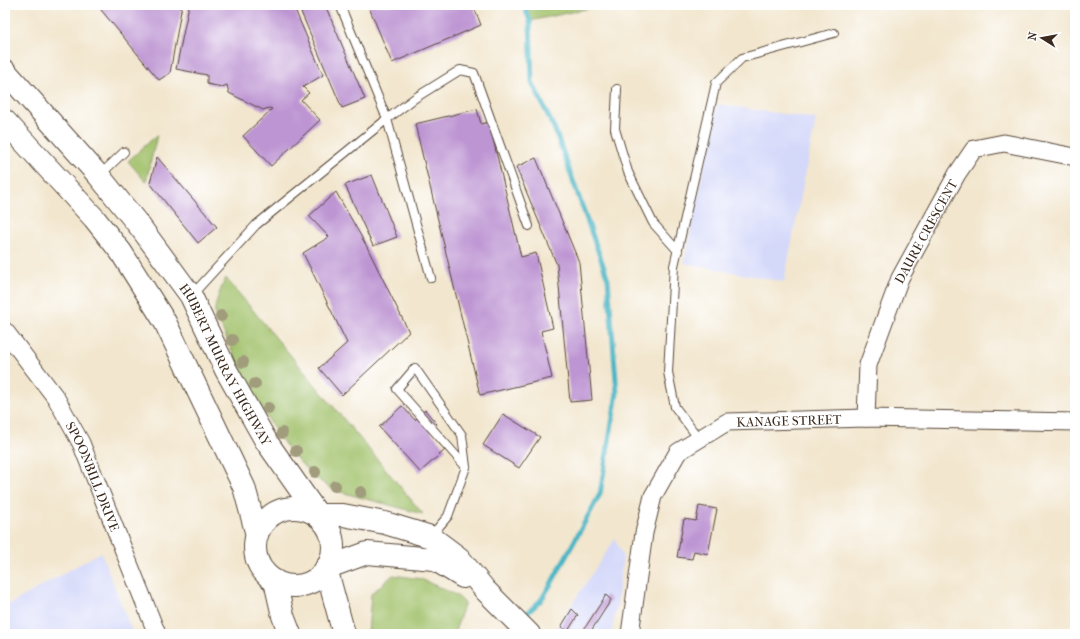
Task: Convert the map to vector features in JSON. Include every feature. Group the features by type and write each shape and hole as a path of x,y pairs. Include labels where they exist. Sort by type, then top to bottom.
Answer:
{"main road":[{"name":"HUBERT MURRAY HIGHWAY","path":"5,71 99,176 141,228 191,296 226,370 266,441 318,515"},
{"path":"5,121 94,218 121,252 165,322 244,487 257,535"},
{"path":"318,515 326,524 332,538 332,554 326,568 320,576 311,582 299,585 287,585 275,581 265,573 258,562 255,548 257,535 262,524 271,516 282,510 293,508 318,515 343,515 385,523 431,537 459,558 485,590 529,634"},
{"path":"326,568 367,553 434,559 485,590"},
{"path":"326,568 344,634"},
{"path":"275,581 283,616 290,634"}],"street":[{"name":"DAURE CRESCENT","path":"866,418 868,365 900,278 957,174 974,149 1004,143 1075,156"},
{"name":"SPOONBILL DRIVE","path":"5,331 56,398 81,443 157,634"},
{"name":"KANAGE STREET","path":"630,634 644,533 653,496 678,452 728,422 866,418 1075,422"}],"lane":[{"path":"340,5 387,119 431,278"},
{"path":"699,439 675,407 668,372 674,266 716,83 742,58 834,33"},
{"path":"191,296 256,225 387,119 415,98 460,70 474,73 529,226"},
{"path":"617,89 615,129 628,172 653,223 678,251"},
{"path":"99,176 124,152"},
{"path":"431,537 448,516 466,467 462,435 415,368 397,389 466,467"}],"shaded area":[{"path":"717,104 816,119 784,282 684,263"},
{"path":"615,539 623,557 617,604 611,634 552,634"},
{"path":"101,552 133,634 5,634 5,607"}],"green space":[{"path":"524,5 604,5 530,21"},
{"path":"157,135 146,182 128,161"},
{"path":"226,278 423,514 333,490 316,478 287,448 264,413 235,357 216,315 215,309 217,300"},
{"path":"393,575 421,579 456,595 465,603 454,634 368,634 371,594"}],"building":[{"path":"97,5 182,5 170,73 159,80"},
{"path":"189,5 293,5 323,75 303,87 309,93 301,100 320,120 271,166 243,136 272,109 269,108 263,110 229,93 227,85 222,87 207,84 207,75 176,69"},
{"path":"298,5 325,5 365,99 342,108"},
{"path":"368,5 473,5 481,25 392,63"},
{"path":"477,109 481,124 489,122 521,257 536,253 553,328 541,331 552,378 480,395 415,124"},
{"path":"157,157 217,227 198,243 150,183"},
{"path":"536,158 579,262 592,400 570,402 557,265 516,167"},
{"path":"372,175 397,237 373,246 345,185"},
{"path":"336,192 366,245 409,332 342,395 319,368 347,343 303,253 329,237 309,216"},
{"path":"402,406 415,420 425,410 437,424 430,431 446,449 420,472 379,427"},
{"path":"503,414 540,437 519,468 483,445"},
{"path":"699,506 717,509 708,554 694,551 692,559 677,557 684,519 696,521"},
{"path":"606,595 611,600 589,634 581,634"},
{"path":"572,609 578,615 568,631 561,627"}],"waterway":[{"path":"521,619 541,600 600,494 617,393 608,279 555,130 532,82 530,21 524,5"},
{"path":"505,634 513,626"}]}
